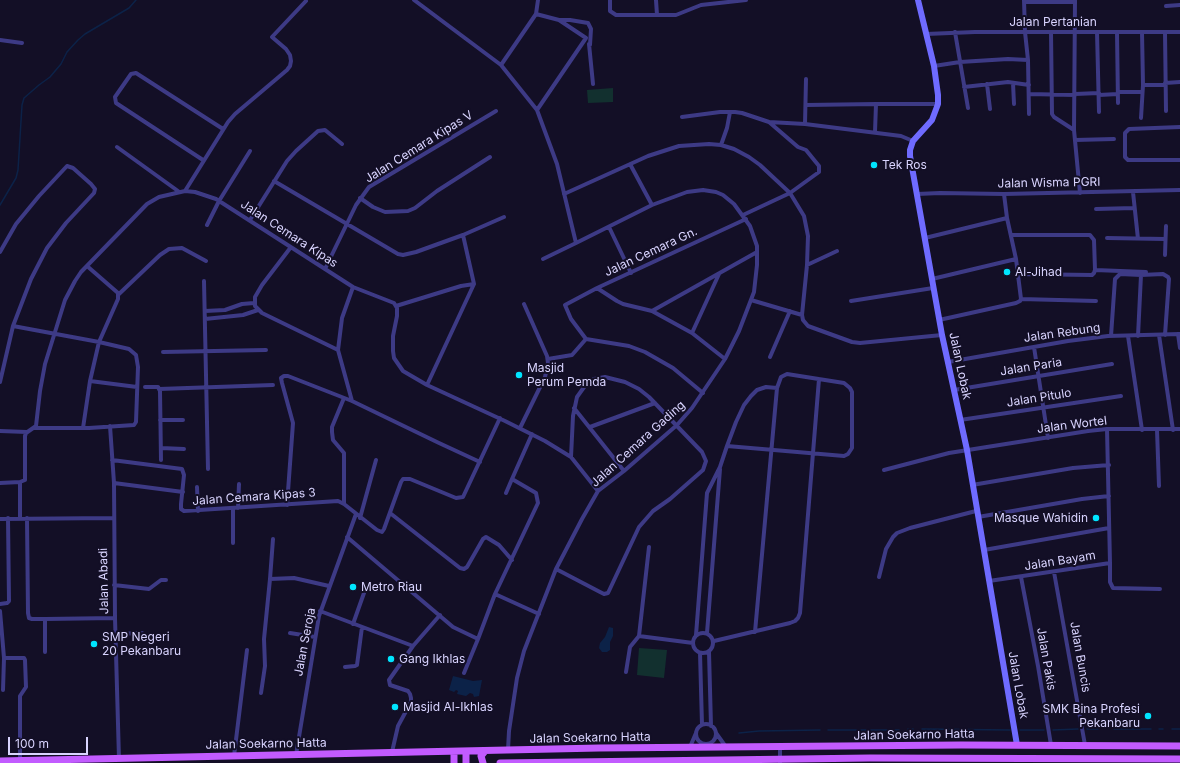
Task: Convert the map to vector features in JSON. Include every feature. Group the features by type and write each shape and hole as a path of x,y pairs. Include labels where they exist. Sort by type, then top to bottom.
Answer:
{"main road":[{"path":"913,142 932,120 938,104 934,66 918,0"},
{"name":"Jalan Lobak","path":"913,142 910,150 910,156 939,320 967,450 1017,745"},
{"name":"Jalan Soekarno Hatta","path":"0,761 690,747 1017,745 1180,746"},
{"path":"466,751 466,763"},
{"path":"484,763 481,756 485,751"},
{"path":"454,752 454,763"},
{"name":"Jalan Soekarno Hatta","path":"500,763 966,760 1130,761 1180,759"}],"street":[{"path":"416,0 501,65 537,110 557,164 576,243"},
{"path":"501,65 536,14 538,0"},
{"path":"610,0 610,11 616,15 676,15 701,5 746,0"},
{"path":"656,0 657,15"},
{"path":"1166,6 1178,5 1176,0"},
{"path":"185,190 223,129 235,114 288,70 291,61 290,55 286,49 272,37 306,1"},
{"path":"1029,114 1028,60 1024,1 1075,1 1074,130 1080,193"},
{"path":"536,14 560,20 588,23 591,29 590,45 593,84"},
{"path":"560,20 586,38 590,45"},
{"path":"956,32 968,108"},
{"name":"Jalan Pertanian","path":"926,34 956,32 1180,32"},
{"path":"1051,32 1052,114 1054,117 1074,130"},
{"path":"1097,32 1099,112"},
{"path":"1117,32 1118,103"},
{"path":"1141,118 1143,85 1142,32"},
{"path":"1165,32 1166,111"},
{"path":"537,110 586,38"},
{"path":"0,40 22,43"},
{"path":"934,66 960,62 1008,59 1028,60"},
{"path":"203,160 116,103 115,97 131,74 136,73 223,129"},
{"path":"805,124 806,78"},
{"path":"1143,85 1180,82"},
{"path":"964,86 1013,83 1029,85"},
{"path":"1013,83 1014,104"},
{"path":"987,84 990,109"},
{"path":"1029,94 1075,95 1142,92"},
{"path":"875,132 876,104"},
{"path":"806,105 938,104"},
{"name":"Jalan Cemara Kipas V","path":"325,269 347,223 360,198 365,192 374,184 496,111"},
{"path":"682,117 730,112 742,113 769,122 805,124 875,132 901,136 913,142"},
{"path":"721,145 727,128 730,112"},
{"path":"743,215 790,194 819,172 820,167 806,150 798,147 769,122"},
{"path":"1180,127 1129,129 1125,133 1125,158 1128,160 1180,160"},
{"path":"250,220 274,181 296,151 320,130 326,131 342,144"},
{"path":"1075,140 1114,139"},
{"path":"564,194 648,156 679,146 697,144 721,145 734,149 760,165 790,194 799,207 806,225 808,236 802,315 803,320 808,326 852,342 868,343 942,334"},
{"path":"117,147 178,191"},
{"path":"207,226 219,201 250,151"},
{"path":"360,198 373,208 385,212 408,211 415,208 437,191 490,157"},
{"path":"630,164 652,205"},
{"path":"0,252 16,224 39,196 67,166 73,168 91,184 95,190 94,193 66,223 44,253 31,279 13,326 0,382"},
{"path":"274,181 398,254 403,255 416,252 463,235 504,216"},
{"name":"Jalan Cemara Kipas","path":"34,428 37,419 45,364 69,291 80,272 147,204 159,197 185,190 219,201 353,287 386,299 394,303 396,306"},
{"name":"Jalan Cemara Gading","path":"508,750 509,731 517,678 524,651 556,569 598,491 624,471 677,425 703,393 725,359 751,300 755,284 757,252 753,234 746,219 729,199 723,195 709,191 697,190 687,192 652,205 543,259"},
{"name":"Jalan Wisma PGRI","path":"917,194 1080,193 1180,190"},
{"path":"1132,192 1138,238"},
{"path":"1004,194 1007,218 1012,235 1016,259 1021,299"},
{"path":"1096,209 1134,208"},
{"path":"925,238 1007,218"},
{"name":"Jalan Cemara Gn.","path":"586,339 571,319 565,305 597,288 746,219"},
{"path":"1164,255 1166,226"},
{"path":"609,227 631,273"},
{"path":"427,385 474,284 463,235"},
{"path":"1012,235 1092,236 1094,242 1095,270 1090,276 1018,274"},
{"path":"1107,238 1165,239"},
{"path":"82,428 90,381 99,342 119,294 169,248 182,248 206,261"},
{"path":"291,248 268,276 255,297 254,302 258,310 338,350"},
{"path":"807,265 837,250"},
{"path":"652,311 757,252"},
{"path":"932,279 1016,259"},
{"path":"87,266 119,294"},
{"path":"1095,270 1162,272"},
{"path":"692,333 719,274"},
{"path":"1111,336 1115,279 1120,274 1163,274 1168,277 1165,335"},
{"path":"1138,336 1141,275"},
{"path":"204,281 208,469"},
{"path":"474,284 461,286 396,306 397,316 392,343 394,358 403,371 427,385 500,418 532,434 571,457 598,491"},
{"path":"352,401 338,350 342,318 353,287"},
{"path":"597,288 623,304 652,311 692,333 725,359"},
{"path":"851,301 933,288"},
{"path":"939,320 1016,303 1021,299 1096,301"},
{"path":"751,300 802,315"},
{"path":"205,311 218,310 254,302"},
{"path":"520,428 548,368 548,359 524,304"},
{"path":"234,307 235,316"},
{"path":"218,310 218,317"},
{"path":"205,319 235,316 258,310"},
{"path":"770,357 790,311"},
{"path":"0,482 24,481 24,442 26,433 34,428 82,428 134,425 136,422 138,366 136,354 129,349 99,342 13,326"},
{"path":"1179,334 1180,348"},
{"name":"Jalan Rebung","path":"948,362 1034,347 1111,336 1179,334"},
{"path":"1159,335 1173,430"},
{"path":"1128,336 1142,430"},
{"path":"548,359 572,355 586,339 629,346 655,356 673,368 703,393"},
{"path":"1034,347 1048,438"},
{"path":"163,352 266,350"},
{"path":"0,358 5,360"},
{"name":"Jalan Paria","path":"954,390 1112,364"},
{"path":"727,446 771,449 844,456 848,454 852,448 852,392 844,383 787,374 781,376 777,388 771,449 754,632"},
{"path":"287,505 292,419 282,384 281,378 284,376 288,376 352,401 480,462"},
{"path":"556,569 604,594 608,593 639,527 653,512 670,499 704,468 706,461 704,455 677,425 639,388 625,382 605,377 594,379 587,383 579,393 574,408 571,435 571,457"},
{"path":"714,641 795,621 798,618 800,613 819,379"},
{"path":"90,381 138,387"},
{"path":"145,387 156,387 159,389 273,385"},
{"path":"696,635 707,633 712,636 714,641 713,647 709,652 703,654 700,653 695,649 693,643 696,635 706,496 708,488 720,467 740,413 750,396 762,388 777,388"},
{"path":"159,389 161,460"},
{"name":"Jalan Pitulo","path":"960,420 1121,396"},
{"path":"344,398 332,427 332,437 335,444 344,453 344,504 377,530 382,532 403,479 410,478 456,498 462,498 465,495 500,418"},
{"path":"590,427 655,403"},
{"path":"574,408 624,471"},
{"path":"160,420 183,420"},
{"name":"Jalan Abadi","path":"110,426 114,483 114,585 119,759"},
{"path":"1107,429 1110,563"},
{"name":"Jalan Wortel","path":"884,470 936,456 967,450 1107,429 1180,429"},
{"path":"0,430 28,432"},
{"path":"1157,430 1159,486"},
{"path":"506,493 532,434"},
{"path":"161,448 184,449"},
{"name":"Jalan Cemara Kipas 3","path":"112,460 182,469 184,475 182,510 185,512 334,501 344,504"},
{"name":"Jalan Seroja","path":"296,755 320,611 347,537 358,516 376,460"},
{"path":"972,485 1073,468 1109,465"},
{"path":"707,633 720,467"},
{"path":"464,673 495,594 538,503 536,493 512,480"},
{"path":"20,482 20,518"},
{"path":"114,483 183,492"},
{"path":"233,543 235,508 239,484"},
{"path":"197,487 198,511"},
{"path":"879,576 886,550 893,537 897,533 910,528 977,514 1109,496"},
{"path":"390,513 460,568 464,569 467,567 483,539 486,537 499,545 512,560"},
{"path":"0,518 113,518"},
{"path":"0,604 7,603 9,601 8,518"},
{"path":"27,518 28,616 32,619 115,618"},
{"path":"984,550 1109,528"},
{"path":"347,537 460,631 478,639"},
{"path":"261,693 264,666 264,639 273,539"},
{"path":"626,672 630,647 639,636 649,548"},
{"name":"Jalan Bayam","path":"989,581 1110,563 1110,582 1113,588 1160,589"},
{"name":"Jalan Buncis","path":"1054,572 1085,745"},
{"name":"Jalan Pakis","path":"1021,577 1051,745"},
{"path":"270,579 294,578 329,586"},
{"path":"114,585 149,589 161,580 166,580"},
{"path":"353,624 364,593"},
{"path":"495,594 539,614"},
{"path":"0,611 4,658 1,674 3,690"},
{"path":"320,611 413,646"},
{"path":"392,752 398,726 411,702 411,698 408,691 391,687 389,682 413,646 440,615"},
{"path":"44,619 44,652"},
{"path":"345,667 357,665 362,627"},
{"path":"115,634 142,633"},
{"path":"290,633 315,637"},
{"path":"639,636 693,643"},
{"path":"234,756 247,650"},
{"path":"709,652 711,726"},
{"path":"690,747 702,725 700,653"},
{"path":"4,658 24,658 25,660 26,687 20,696 20,761"},
{"path":"702,725 707,724 711,726 726,747"},
{"path":"697,732 700,741 708,744 715,738 716,732"},
{"path":"780,746 780,761"}],"green space":[{"path":"613,88 613,102 588,103 587,90"},
{"path":"639,648 667,650 664,678 637,675"}],"water":[{"path":"609,627 613,628 610,650 607,652 602,652 599,648 600,643 605,637"},
{"path":"453,676 473,681 482,680 479,696 474,697 473,694 470,693 466,696 457,694 458,691 456,690 454,692 449,690"}],"waterway":[{"path":"0,205 16,178 18,170 22,105 24,98 50,77 61,64 67,52 78,40 85,34 129,8 136,0"},
{"path":"908,729 913,729"},
{"path":"922,729 1010,730"},
{"path":"1053,730 1078,729"},
{"path":"1087,729 1098,729"},
{"path":"1114,729 1151,729"},
{"path":"1172,729 1180,729"},
{"path":"739,733 759,731 820,730"},
{"path":"828,730 899,730"},
{"path":"1020,730 1044,730"}],"place":[{"name":"Tek Ros","path":"874,165"},
{"name":"Al-Jihad","path":"1007,272"},
{"name":"Masjid Perum Pemda","path":"519,375"},
{"name":"Masque Wahidin","path":"1096,518"},
{"name":"Metro Riau","path":"353,587"},
{"name":"SMP Negeri 20 Pekanbaru","path":"94,644"},
{"name":"Gang Ikhlas","path":"391,659"},
{"name":"Masjid Al-Ikhlas","path":"395,707"},
{"name":"SMK Bina Profesi Pekanbaru","path":"1148,716"}]}
